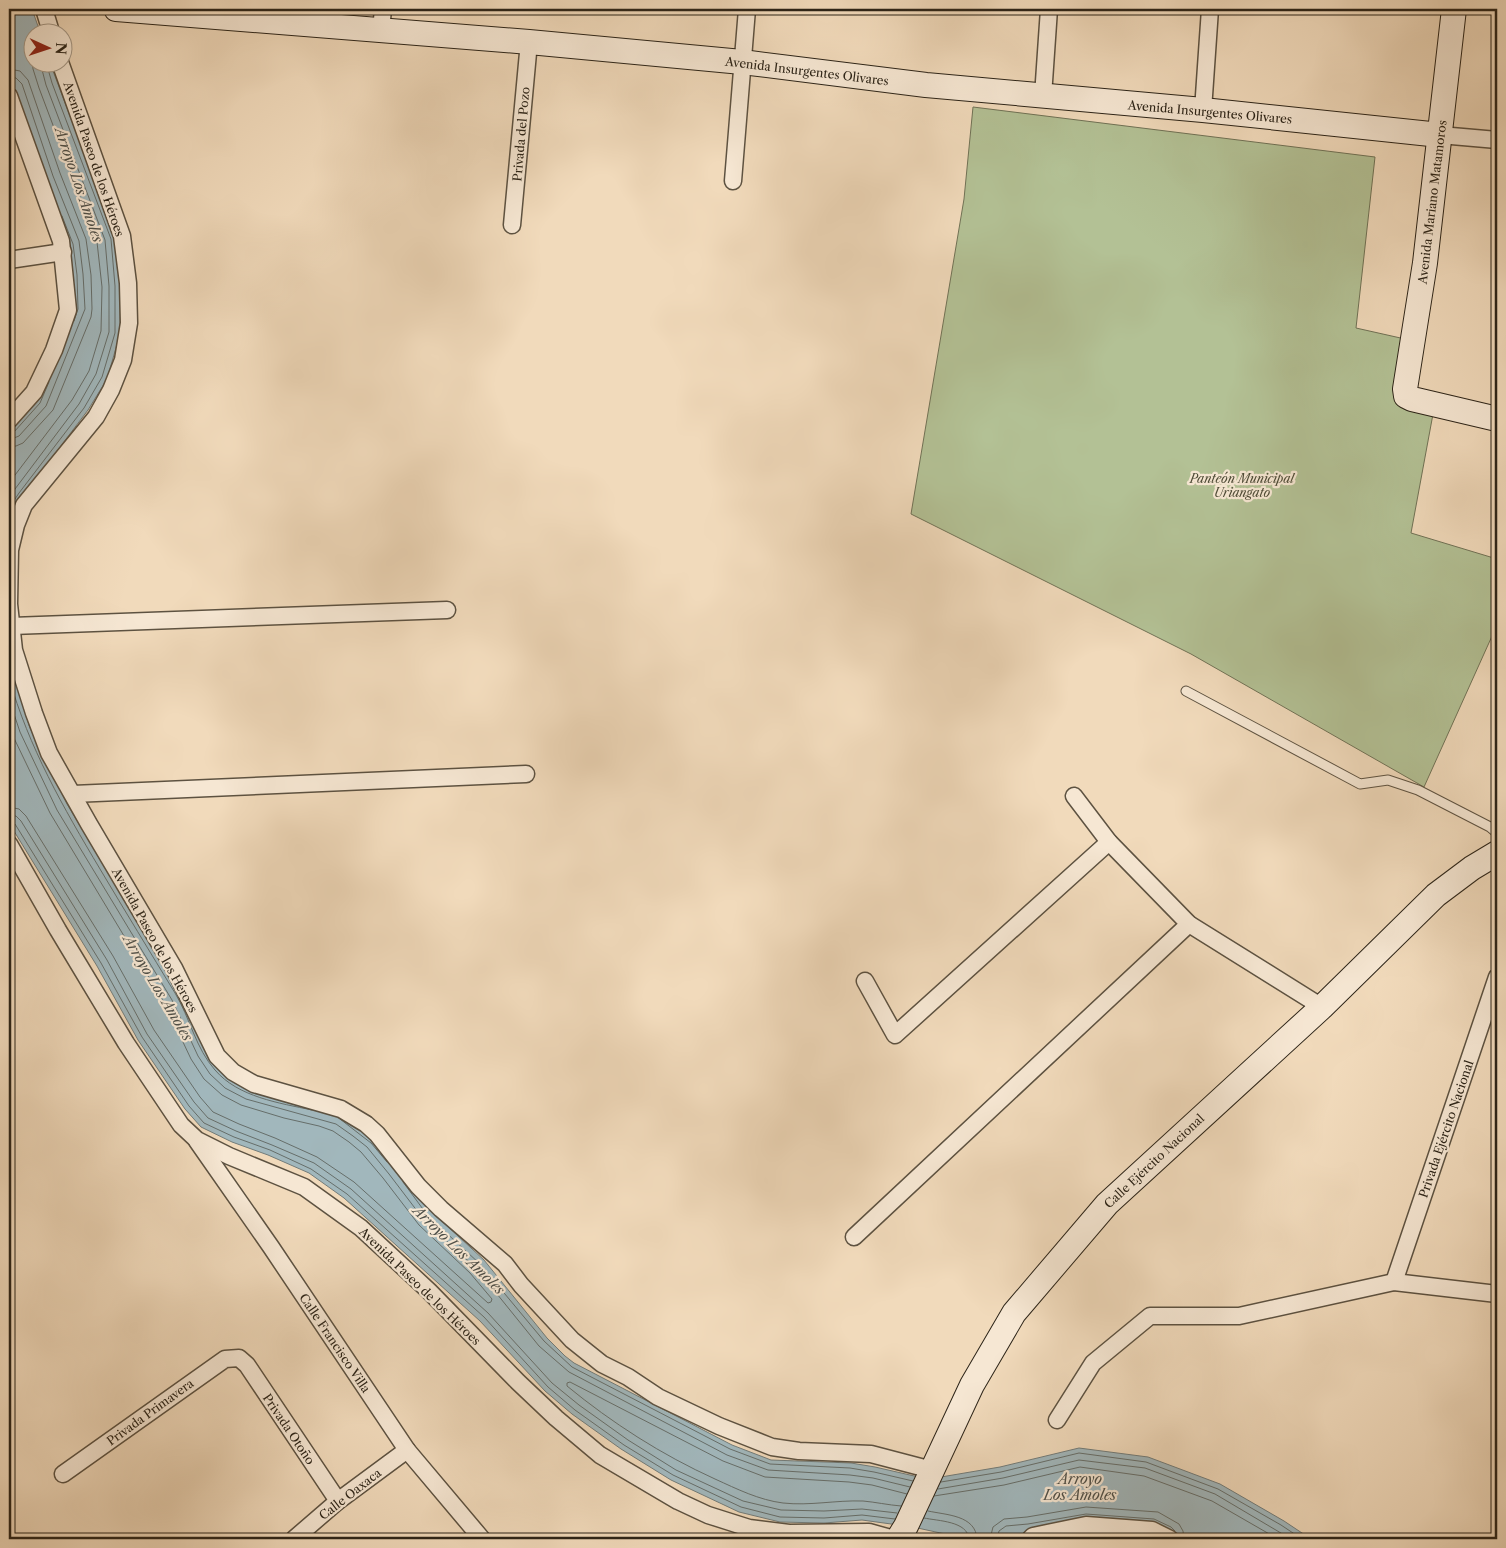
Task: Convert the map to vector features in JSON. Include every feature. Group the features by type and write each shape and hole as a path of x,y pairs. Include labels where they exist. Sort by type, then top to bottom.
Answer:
{"street":[{"path":"44,9 48,22"},
{"name":"Avenida Insurgentes Olivares","path":"116,9 382,19 529,42 742,62 926,85 1203,110 1497,140"},
{"path":"733,181 747,9"},
{"path":"1043,96 1049,9"},
{"path":"1203,110 1210,9"},
{"name":"Avenida Mariano Matamoros","path":"1454,9 1425,263 1405,389 1406,396 1412,399 1497,419"},
{"name":"Privada del Pozo","path":"512,225 529,42"},
{"name":"Avenida Paseo de los Héroes","path":"64,72 122,236 128,283 129,323 123,360 108,396 96,417 24,505 16,524 10,550 9,604 14,650 34,714 49,753 174,968 217,1056 233,1072 254,1084 341,1109 366,1124 377,1134 418,1186 505,1264 521,1285 572,1340 602,1364 628,1377 658,1397 719,1426 772,1447 799,1451 871,1454 930,1473"},
{"path":"9,96 61,241 68,310 54,350 34,392 9,420"},
{"path":"9,260 63,252"},
{"path":"12,626 447,610"},
{"path":"73,794 526,774"},
{"path":"1074,796 1109,842 1189,924 1322,1007"},
{"path":"865,981 895,1035 1109,842"},
{"name":"Avenida Paseo de los Héroes","path":"9,844 126,1044 181,1125 197,1140 229,1156 304,1187 361,1228 429,1291 518,1382 556,1418 600,1455 670,1497 708,1515 749,1528 789,1533 869,1532 899,1535"},
{"name":"Calle Ejército Nacional","path":"899,1535 972,1385 1014,1313 1108,1204 1322,1007 1436,895 1472,868 1497,853"},
{"path":"854,1237 1189,924"},
{"name":"Privada Ejército Nacional","path":"1394,1282 1497,977"},
{"name":"Calle Francisco Villa","path":"197,1140 407,1450 482,1539"},
{"path":"1056,1420 1093,1363 1150,1316 1239,1316 1394,1282 1497,1294"},
{"name":"Privada Primavera","path":"64,1474 225,1358 239,1358"},
{"name":"Privada Otoño","path":"239,1358 247,1365 338,1501"},
{"name":"Calle Oaxaca","path":"294,1539 338,1501 407,1450"},
{"path":"1030,1539 1033,1536 1086,1525 1152,1530 1170,1539"}],"lane":[{"path":"1186,691 1360,784 1388,780 1418,790 1490,827 1497,833"}],"green space":[{"name":"Panteón Municipal Uriangato","path":"973,107 1375,157 1356,328 1405,339 1396,400 1433,414 1411,533 1497,559 1497,625 1424,787 1191,654 911,514 964,199"}],"water":[{"name":"Arroyo Los Amoles","path":"9,9 32,9 37,22 22,22 22,72 53,72 116,238 120,286 120,334 107,379 88,410 23,496 9,518 9,430 36,400 73,309 42,180 9,81"},
{"name":"Arroyo Los Amoles","path":"9,660 30,728 67,804 182,995 219,1067 324,1108 360,1127 398,1167 432,1212 484,1260 547,1338 574,1363 732,1445 771,1460 851,1463 923,1478 941,1477 1000,1467 1079,1448 1148,1457 1220,1484 1311,1539 1170,1539 1151,1530 968,1539 913,1527 862,1520 824,1523 780,1522 739,1512 671,1480 621,1449 572,1414 545,1391 480,1321 344,1198 309,1173 232,1142 201,1127 185,1109 138,1040 97,966 9,823"}]}
